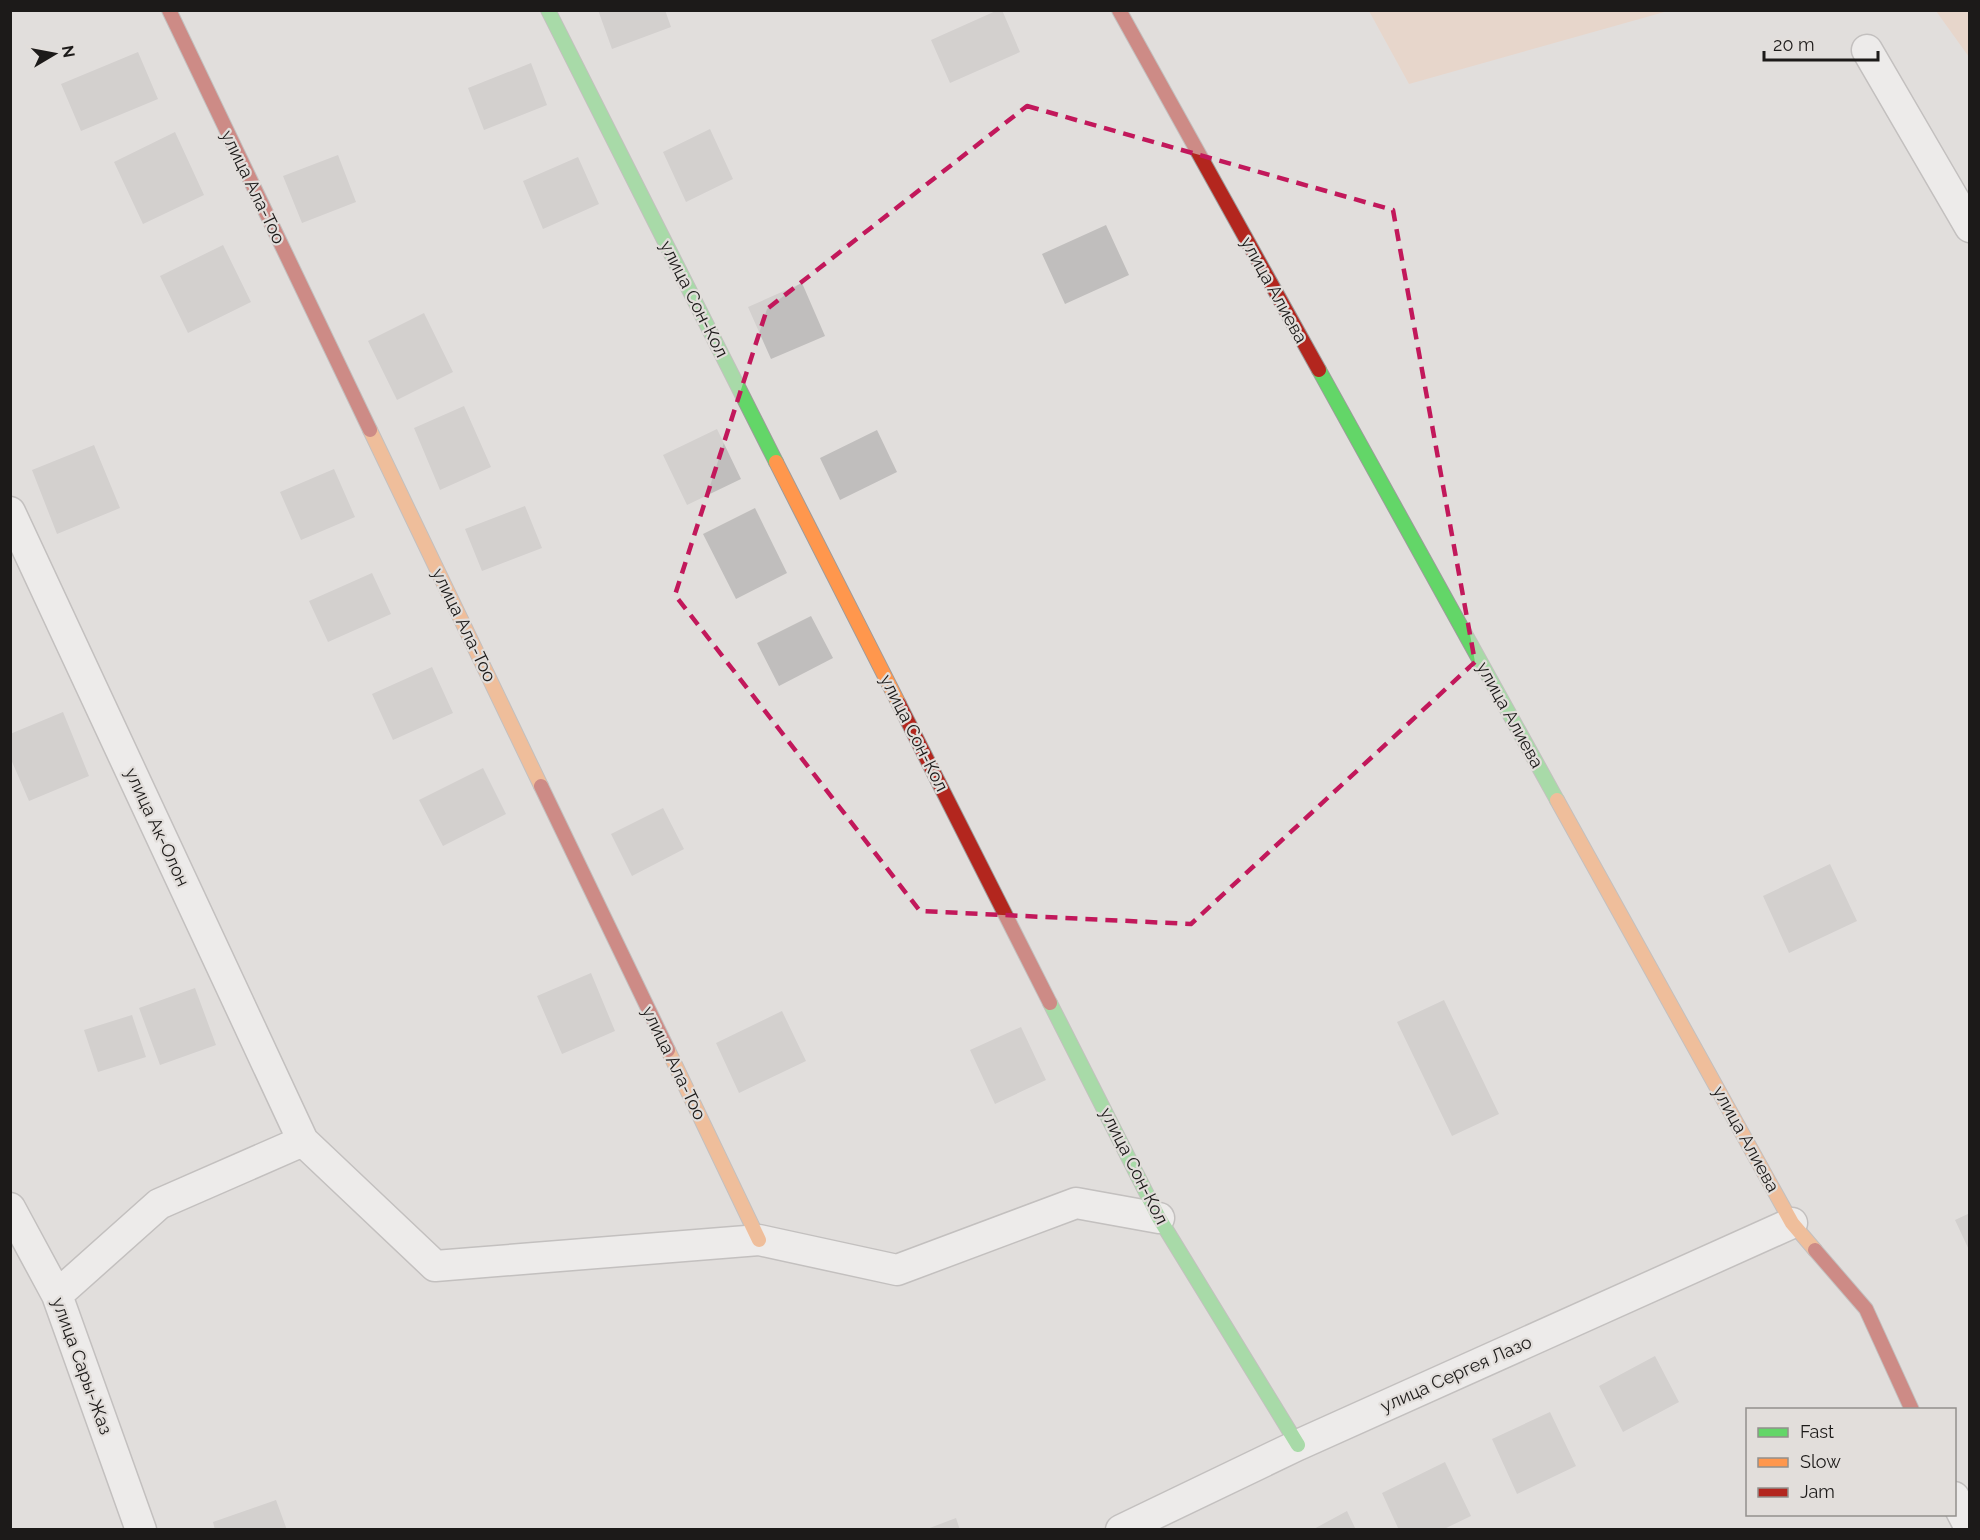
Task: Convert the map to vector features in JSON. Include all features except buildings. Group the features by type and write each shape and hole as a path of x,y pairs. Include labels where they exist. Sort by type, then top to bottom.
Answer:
{"street":[{"name":"улица Ала-Тоо","path":"168,10 759,1240"},
{"name":"улица Сон-Кол","path":"548,10 1159,1218 1298,1445"},
{"name":"улица Алиева","path":"1119,10 1792,1223 1866,1309 1911,1408"},
{"path":"1867,50 1970,227"},
{"name":"улица Ак-Олон","path":"10,512 303,1141"},
{"path":"57,1295 159,1204 303,1141 435,1266 759,1240 897,1270 1076,1203 1159,1218"},
{"name":"улица Сары-Жаз","path":"10,1208 57,1295 141,1530"},
{"name":"улица Сергея Лазо","path":"1121,1530 1298,1445 1792,1223"},
{"path":"1956,1501 1970,1528"}],"highlighted area":[{"path":"1027,106 1393,210 1475,662 1191,924 920,911 675,595 767,309"}],"shaded area":[{"path":"1369,11 1668,11 1409,84"},
{"path":"1936,11 1969,11 1969,57"}],"traffic: fast":[{"path":"548,10 776,462"},
{"path":"1319,370 1557,800"},
{"path":"1050,1003 1159,1218 1298,1445"}],"traffic: slow":[{"path":"370,430 541,786"},
{"path":"776,462 899,704"},
{"path":"1557,800 1792,1223 1815,1250"},
{"path":"668,1050 759,1240"}],"traffic: jam":[{"path":"169,10 370,430"},
{"path":"1119,10 1319,370"},
{"path":"899,704 1050,1003"},
{"path":"541,786 668,1050"},
{"path":"1815,1250 1866,1309 1911,1408"}]}
